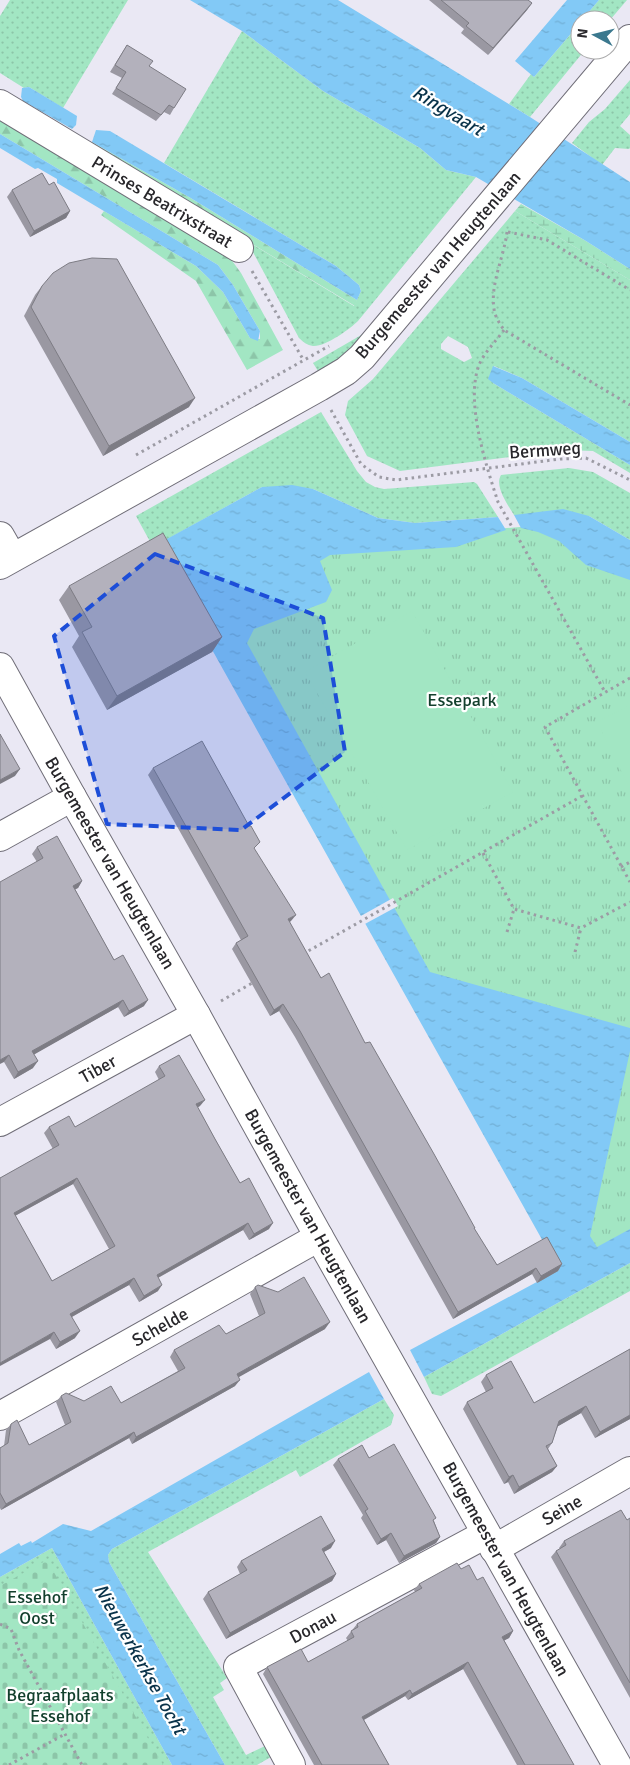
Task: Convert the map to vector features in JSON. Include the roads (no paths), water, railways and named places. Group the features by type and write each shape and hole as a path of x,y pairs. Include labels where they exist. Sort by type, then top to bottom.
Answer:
{"street":[{"name":"Burgemeester van Heugtenlaan","path":"4,552 324,397 346,370 362,356 630,39"},
{"name":"Prinses Beatrixstraat","path":"0,104 239,248"},
{"name":"Burgemeester van Heugtenlaan","path":"0,667 617,1765"},
{"path":"0,837 72,797"},
{"name":"Tiber","path":"0,1122 196,1015"},
{"name":"Schelde","path":"0,1416 319,1237"},
{"name":"Seine","path":"490,1542 630,1471"},
{"name":"Donau","path":"291,1765 238,1668 490,1542"}],"water":[{"name":"Ringvaart","path":"190,0 338,0 530,117 630,182 630,269 476,177 446,170 420,148 323,91 242,31"},
{"path":"567,0 599,0 590,10 570,10 570,35 534,77 515,61"},
{"path":"29,87 77,116 76,125 72,129 23,101 21,97 22,88"},
{"path":"96,130 110,131 336,266 359,285 361,291 357,300 189,197 92,142"},
{"path":"0,134 218,265 233,285 260,331 258,341 250,338 223,292 196,266 57,183 57,179 38,168 35,169 0,148"},
{"path":"493,366 522,378 630,442 630,465 493,383 488,379"},
{"path":"292,485 313,489 378,518 415,523 498,517 506,530 456,547 330,555 320,561 332,590 326,602 254,629 247,643 430,972 630,1028 630,1051 590,1236 597,1247 630,1229 630,1263 424,1377 410,1350 559,1270 154,546 262,487"},
{"path":"563,509 589,516 630,540 630,580 586,565 559,541 538,532 521,528 514,515"},
{"name":"Nieuwerkerkse Tocht","path":"369,1372 384,1399 112,1549 108,1555 109,1562 225,1765 172,1765 52,1548 0,1577 0,1554 19,1543 21,1546 31,1541 32,1543 63,1524 91,1531"}],"park label":[{"name":"Essepark","path":"462,700"},
{"name":"Essehof Oost","path":"37,1607"},
{"name":"Begraafplaats Essehof","path":"60,1705"}]}
